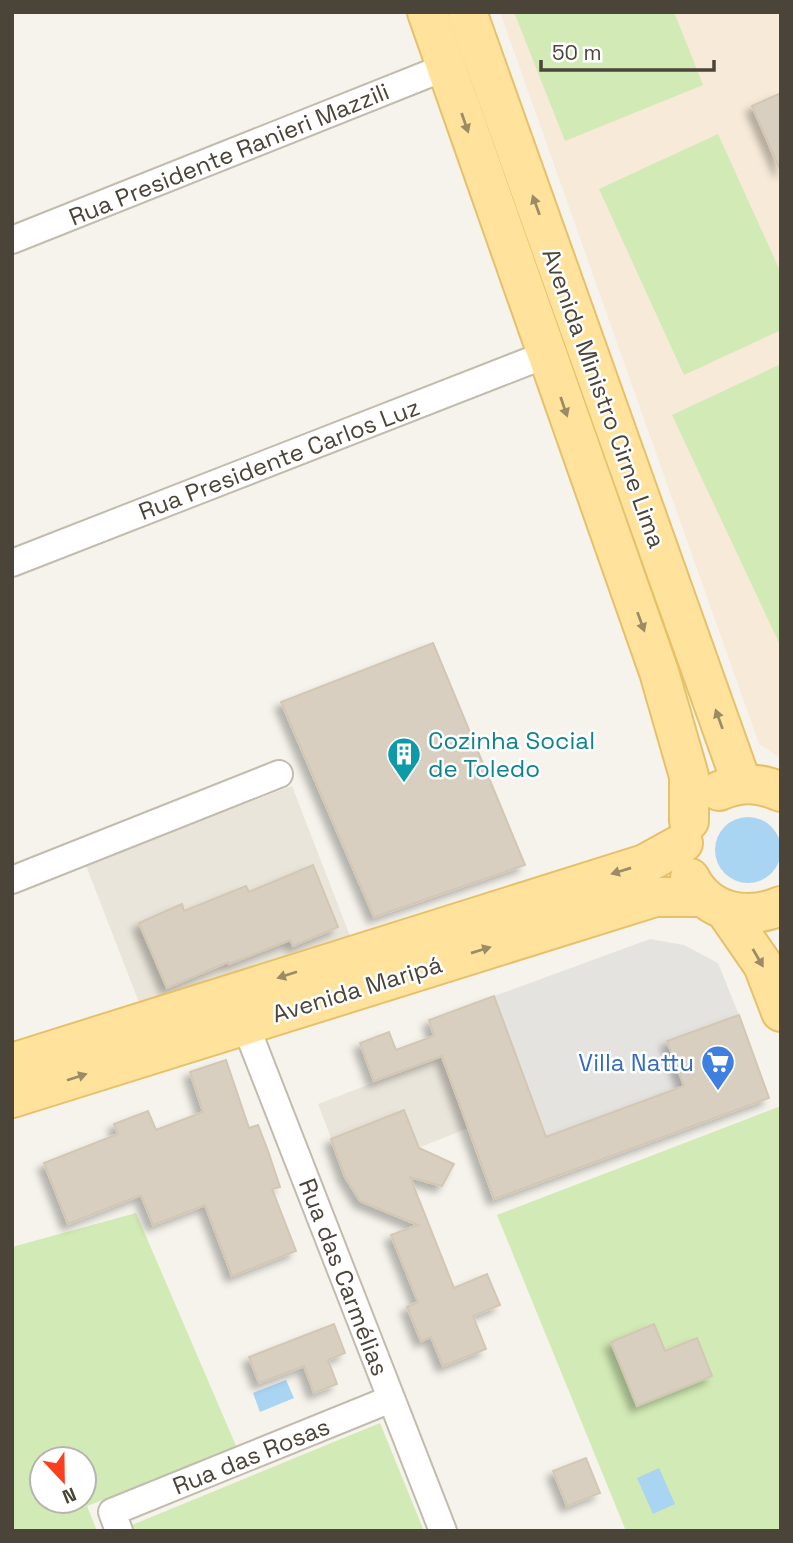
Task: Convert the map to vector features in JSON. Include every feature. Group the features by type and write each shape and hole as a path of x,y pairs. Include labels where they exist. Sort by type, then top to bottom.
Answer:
{"main road":[{"path":"427,12 545,355 659,672 689,776 686,832 688,872 763,965 781,1012"},
{"name":"Avenida Ministro Cirne Lima","path":"467,12 742,783"},
{"path":"449,76 488,71"},
{"path":"742,783 764,785 781,792"},
{"name":"Avenida Maripá","path":"12,1063 397,958 645,864 686,832 702,803 711,796 742,783"},
{"name":"Avenida Maripá","path":"397,958 655,897 714,904 743,914 762,913 781,906"},
{"name":"Avenida Maripá","path":"12,1098 245,1024 346,974"}],"street":[{"name":"Rua Presidente Ranieri Mazzili","path":"12,240 449,76"},
{"name":"Rua Presidente Carlos Luz","path":"12,564 545,355"},
{"path":"12,880 279,774"},
{"name":"Rua das Carmélias","path":"245,1024 443,1531"},
{"name":"Rua das Rosas","path":"115,1521 391,1399"}],"shaded area":[{"path":"500,12 781,12 781,758 759,744"},
{"path":"292,786 352,941 140,1005 85,863"},
{"path":"650,939 684,945 718,963 739,1015 667,1041 684,1086 546,1137 494,996"},
{"path":"440,1057 468,1128 346,1177 318,1104"}],"green space":[{"path":"514,12 674,12 703,85 565,141"},
{"path":"718,134 781,273 781,330 684,375 599,189"},
{"path":"781,364 781,647 672,415"},
{"path":"781,1106 781,1531 626,1531 497,1215"},
{"path":"136,1213 237,1448 98,1502 98,1445 28,1445 28,1515 91,1515 97,1531 12,1531 12,1247"},
{"path":"380,1423 424,1531 135,1531 132,1525"}],"water":[{"path":"741,817 755,817 767,822 776,831 781,850 779,863 772,874 755,883 741,883 729,878 720,869 715,857 715,843 720,831 729,822"},
{"path":"286,1380 294,1398 260,1412 253,1393"},
{"path":"659,1468 675,1504 653,1514 637,1478"}],"building":[{"path":"781,93 781,172 752,106"},
{"name":"Cozinha Social de Toledo","path":"433,643 525,865 374,917 281,702"},
{"path":"313,865 338,927 293,946 290,940 229,964 228,962 167,988 139,923 182,904 184,911 246,886 249,892"},
{"name":"Villa Nattu","path":"494,996 546,1137 684,1086 667,1041 739,1015 769,1098 494,1199 442,1056 374,1081 360,1043 389,1032 396,1050 434,1036 429,1020"},
{"path":"226,1060 249,1128 258,1125 268,1151 280,1187 272,1189 296,1251 232,1276 205,1205 153,1225 141,1195 68,1224 44,1163 118,1134 114,1124 148,1111 156,1130 203,1112 190,1072"},
{"path":"404,1110 419,1148 454,1164 442,1186 410,1177 454,1288 487,1274 500,1305 473,1316 486,1349 443,1366 431,1337 421,1341 407,1307 418,1302 391,1235 418,1225 360,1201 345,1177 331,1139"},
{"path":"334,1324 345,1353 328,1360 337,1384 314,1393 304,1366 259,1383 249,1357"},
{"path":"654,1324 665,1351 697,1338 712,1376 637,1406 611,1342"},
{"path":"586,1458 600,1493 567,1506 553,1471"}],"place":[{"name":"Cozinha Social de Toledo","path":"404,784"},
{"name":"Villa Nattu","path":"718,1092"}]}
